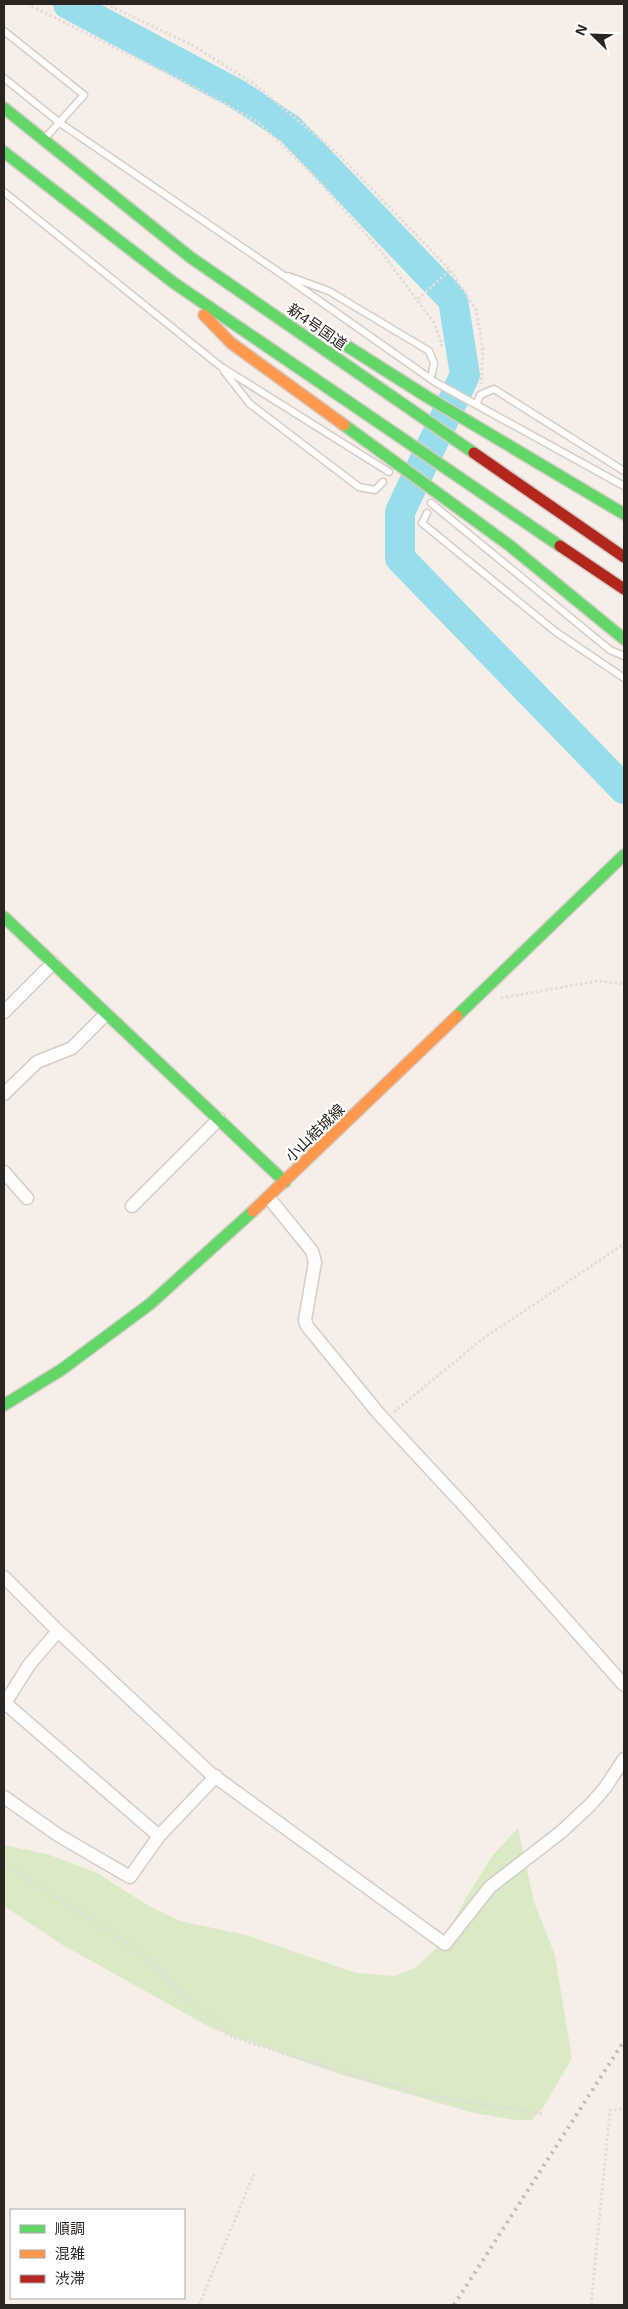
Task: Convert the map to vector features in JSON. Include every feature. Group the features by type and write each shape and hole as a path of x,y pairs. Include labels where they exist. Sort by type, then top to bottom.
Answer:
{"main road":[{"name":"新4号国道","path":"4,108 190,257 624,557"},
{"path":"4,152 174,283 624,589"},
{"path":"190,257 249,284"},
{"path":"174,283 231,343 396,470 433,488 509,545 624,639"},
{"path":"308,320 429,398 624,514"},
{"name":"小山結城線","path":"4,1405 61,1370 131,1320 269,1198 624,855"},
{"path":"4,917 285,1182"}],"street":[{"path":"4,1012 53,963"},
{"path":"4,1094 37,1062 72,1048 106,1014"},
{"path":"132,1206 218,1119"},
{"path":"4,1172 27,1198"},
{"path":"269,1198 312,1251 315,1262 305,1320 307,1326 384,1420 476,1519 624,1685"},
{"path":"4,1577 58,1631 216,1776 445,1944 490,1887 561,1832 590,1805 605,1788 624,1758"},
{"path":"58,1631 30,1665 4,1704 159,1836"},
{"path":"4,1797 58,1835 130,1877 159,1836 216,1776"}],"lane":[{"path":"4,31 84,95 60,123 42,140"},
{"path":"4,78 60,123 280,273 435,382 624,486"},
{"path":"4,192 220,366 396,470"},
{"path":"280,273 329,291 429,351 434,363 432,374"},
{"path":"220,366 250,404 359,487 376,490 383,482"},
{"path":"475,404 480,395 494,390 624,472"},
{"path":"422,496 610,650 624,656"},
{"path":"426,513 422,523 556,632 624,678"}],"path":[{"path":"27,4 171,74 258,122 318,181 380,250 418,299 434,323 442,344 434,363"},
{"path":"106,4 194,46 254,84 336,152 450,270 476,310 483,350 480,395"},
{"path":"418,299 450,270"},
{"path":"497,999 598,981 624,984"},
{"path":"384,1420 481,1340 624,1244"},
{"path":"4,1864 126,1942 228,2036 373,2082 401,2087 421,2095 544,2114"},
{"path":"591,2305 610,2110 624,2108"},
{"path":"199,2305 254,2174"}],"green space":[{"path":"518,1828 534,1902 555,1955 572,2058 543,2108 532,2120 514,2120 474,2113 339,2074 213,2029 61,1944 4,1906 4,1845 47,1854 97,1873 149,1906 180,1921 246,1935 356,1973 395,1976 415,1968 441,1944 467,1896 493,1855"}],"waterway":[{"path":"68,4 237,94 290,129 453,300 465,375 400,512 400,558 624,789"}],"railway":[{"path":"454,2305 624,2041"}],"traffic: fast":[{"path":"4,108 190,257 474,453"},
{"path":"4,152 174,283 560,546"},
{"path":"320,329 429,398 624,514"},
{"path":"344,425 509,545 624,639"},
{"path":"457,1016 624,855"},
{"path":"4,917 285,1182"},
{"path":"4,1405 61,1370 150,1304 253,1211"}],"traffic: slow":[{"path":"204,315 231,343 344,425"},
{"path":"253,1211 457,1016"}],"traffic: jam":[{"path":"474,453 624,557"},
{"path":"560,546 624,589"}]}
